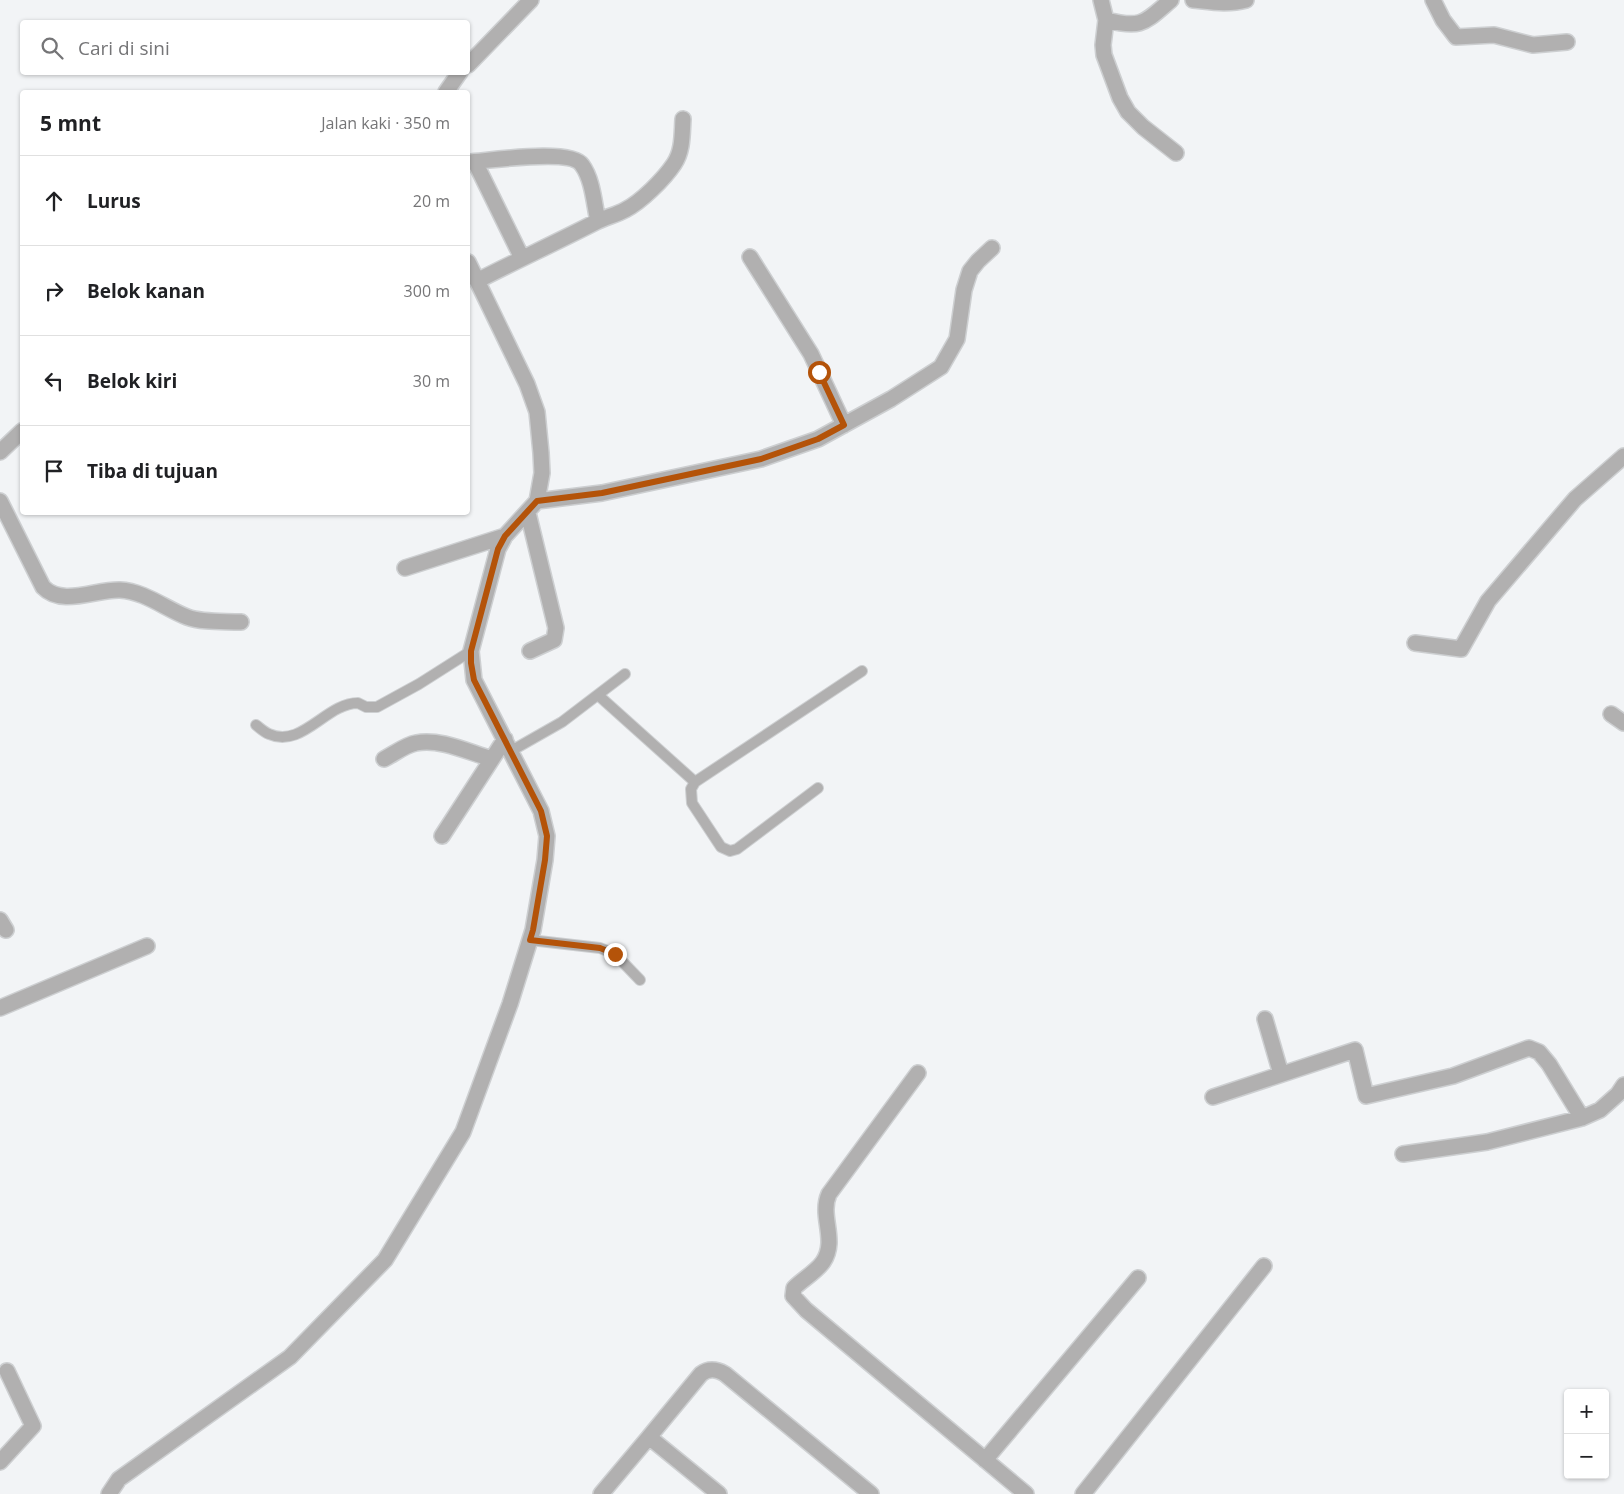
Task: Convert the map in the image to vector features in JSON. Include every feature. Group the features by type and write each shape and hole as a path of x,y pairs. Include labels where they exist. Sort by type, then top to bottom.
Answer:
{"street":[{"path":"470,63 531,0"},
{"path":"1102,0 1106,20 1103,44 1104,55 1120,98 1128,112 1176,153"},
{"path":"1106,20 1137,25 1171,0"},
{"path":"1193,0 1233,4 1246,0"},
{"path":"1433,0 1443,20 1456,37 1494,35 1533,45 1566,42"},
{"path":"447,90 458,75"},
{"path":"476,280 571,236 598,221 626,210 636,203 654,187 675,163 681,149 683,119"},
{"path":"522,258 471,162 527,157 565,157 576,160 582,165 589,181 598,221"},
{"path":"532,507 761,459 818,439 891,399 941,367 957,339 964,290 970,271 992,248"},
{"path":"750,257 811,354 844,425"},
{"path":"109,1494 120,1479 290,1357 385,1260 463,1132 510,1004 533,930 545,860 547,836 541,811 474,680 471,651 491,568 498,549 505,536 532,507 542,473 536,412 527,384 470,266"},
{"path":"0,452 20,433"},
{"path":"1415,643 1461,649 1488,601 1575,499 1624,456"},
{"path":"0,501 43,587 53,594 68,596 122,590 136,594 188,618 241,622"},
{"path":"530,651 554,640 556,628 532,507"},
{"path":"405,568 505,536"},
{"path":"1611,714 1624,723"},
{"path":"384,759 414,744 433,742 492,759"},
{"path":"442,836 492,759 508,745"},
{"path":"0,1008 147,946"},
{"path":"1265,1019 1281,1074"},
{"path":"1213,1097 1355,1050 1366,1096 1453,1076 1529,1048 1539,1052 1549,1064 1582,1118"},
{"path":"918,1073 829,1194 825,1206 829,1239 826,1257 818,1267 794,1288 792,1296 806,1310 1026,1494"},
{"path":"1403,1154 1487,1142 1582,1118 1600,1110 1624,1086"},
{"path":"1082,1494 1264,1266"},
{"path":"985,1460 1138,1278"},
{"path":"601,1494 701,1374 705,1371 716,1370 724,1374 871,1494"},
{"path":"0,1462 33,1426 7,1371"},
{"path":"649,1437 719,1494"}],"lane":[{"path":"256,725 268,734 290,736 303,731 342,706 358,703 366,707 377,707 419,684 471,651"},
{"path":"818,788 737,849 730,851 721,847 692,803 691,789 695,782 862,671"},
{"path":"508,745 562,722 625,674"},
{"path":"598,695 695,782"},
{"path":"530,940 600,948 615,954 640,980"}],"route":[{"path":"615,954 600,948 530,940 545,860 547,836 541,811 474,680 471,663 474,635 491,568 505,536 537,501 602,493 761,459 818,439 844,425 819,372"}]}
